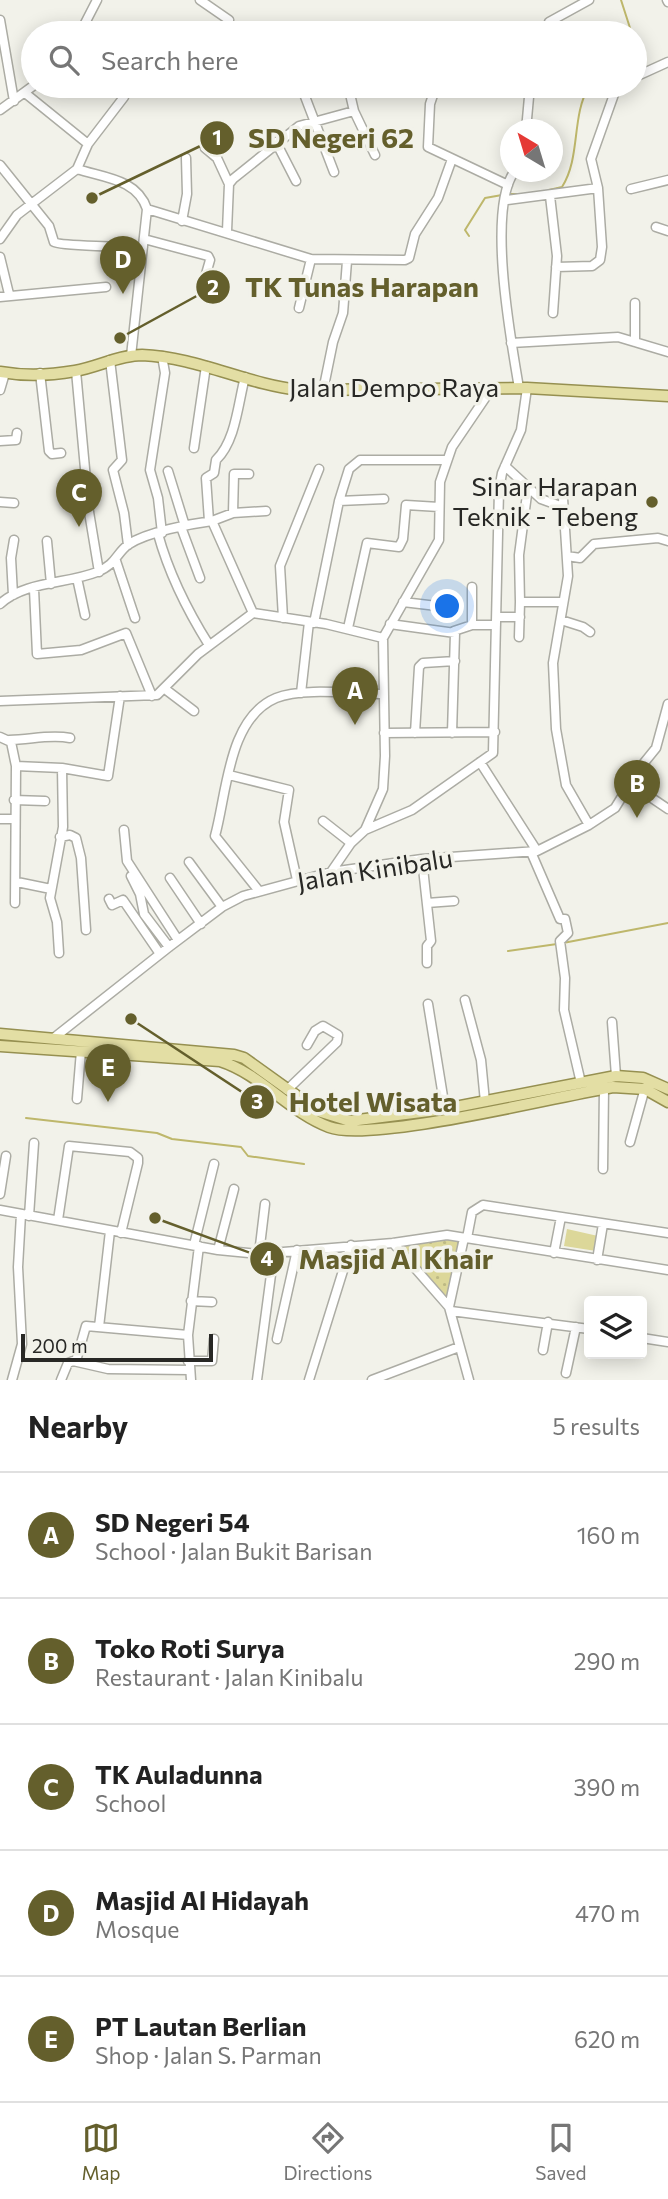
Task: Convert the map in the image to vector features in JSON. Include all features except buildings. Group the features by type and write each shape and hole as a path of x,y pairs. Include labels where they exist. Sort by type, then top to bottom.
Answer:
{"main road":[{"name":"Jalan Dempo Raya","path":"3,373 76,371 131,356 162,356 281,388 323,391 523,388 668,396"},
{"path":"0,1034 234,1055 244,1058 318,1111 341,1120 360,1121 604,1088 645,1088 668,1102"},
{"path":"0,1046 220,1061 241,1069 314,1121 331,1129 351,1131 410,1125 492,1103 617,1076 643,1078 668,1089"}],"street":[{"path":"87,21 97,0"},
{"path":"200,0 229,20"},
{"path":"551,21 589,0"},
{"path":"0,20 1,42 13,101"},
{"path":"647,72 668,62"},
{"path":"0,110 21,96"},
{"path":"31,98 88,144"},
{"path":"0,239 9,224 30,203 77,169 88,144 123,98"},
{"path":"306,98 334,173"},
{"path":"351,98 354,111 375,155"},
{"path":"432,98 427,146 507,193 550,196 598,188"},
{"path":"527,119 529,98"},
{"path":"556,267 592,266 600,260 602,247 598,188 591,159 611,98"},
{"path":"229,184 248,164 299,126 354,111"},
{"path":"276,142 296,181"},
{"path":"205,148 217,158 229,184 227,231"},
{"path":"182,221 187,194 186,158"},
{"path":"147,209 182,221 227,231 311,259 407,260 415,234 438,198 452,159"},
{"path":"77,169 134,187 142,195 147,209 131,356"},
{"path":"2,170 49,226 54,242 59,245 144,243 208,257 211,260 204,281"},
{"path":"631,189 668,180"},
{"path":"331,872 351,843 365,830 412,810 493,753 497,510 500,480 521,430 523,388 505,306 502,247 507,193 511,182"},
{"path":"550,196 556,267 553,313"},
{"path":"656,227 668,231"},
{"path":"0,257 5,295 106,287"},
{"path":"299,307 311,259"},
{"path":"323,391 329,357 345,302 347,261"},
{"path":"635,303 635,342"},
{"path":"511,343 618,337 668,352"},
{"path":"162,356 164,373 150,470 158,498 160,533 164,557 183,602 209,645"},
{"path":"110,360 122,460 113,470 124,513 128,545"},
{"path":"194,448 206,366"},
{"path":"76,371 89,512 99,572"},
{"path":"0,390 3,373"},
{"path":"40,373 49,451 51,454 61,453"},
{"path":"245,377 222,454 216,460 215,473 206,478 211,521 253,613"},
{"path":"365,830 383,789 383,638 439,540 440,482 447,460 459,433 492,388"},
{"path":"0,441 16,440 17,433"},
{"path":"301,693 312,622 339,501 349,469 360,460 447,460"},
{"path":"505,466 543,500 563,502 568,576 553,663 556,729 566,785 589,825"},
{"path":"283,618 280,566 319,469"},
{"path":"168,471 200,578"},
{"path":"233,513 234,474 249,474"},
{"path":"519,636 519,555 528,486"},
{"path":"339,501 384,499"},
{"path":"0,502 14,503"},
{"path":"348,628 366,545 398,547 403,539 406,505 439,507"},
{"path":"0,604 13,595 99,572 116,561 128,545 160,533 233,513 266,511"},
{"path":"567,556 580,558 594,544 658,538 668,541"},
{"path":"13,595 11,558 14,540"},
{"path":"47,541 51,584"},
{"path":"116,561 135,618"},
{"path":"77,578 85,615"},
{"path":"472,587 472,625"},
{"path":"34,589 37,654 81,650 126,632 152,696"},
{"path":"403,602 437,606"},
{"path":"520,603 564,602"},
{"path":"0,701 152,696 165,689 209,645 253,613 348,628 383,638"},
{"path":"390,624 454,631 472,625 520,617"},
{"path":"561,620 590,632"},
{"path":"452,733 454,631"},
{"path":"415,733 419,667 423,663 455,661"},
{"path":"165,689 194,712"},
{"path":"258,891 215,836 235,752 251,716 277,697 301,693 384,694"},
{"path":"16,766 62,768 108,776 120,696"},
{"name":"Jalan Kinibalu","path":"55,1037 222,907 258,891 331,872 422,859 534,852 589,825 615,808 639,769 656,748 668,704"},
{"path":"384,733 495,732"},
{"path":"4,739 39,739 54,735 71,738"},
{"path":"4,739 14,744 16,766 15,903"},
{"path":"480,762 534,852 560,919 566,921 568,933 560,942 565,978 564,1010 581,1083"},
{"path":"59,953 51,889 60,837 62,768"},
{"path":"229,775 287,787 289,790 284,822 297,880"},
{"path":"631,784 668,809"},
{"path":"14,800 45,801"},
{"path":"0,819 15,819"},
{"path":"323,821 351,843"},
{"path":"124,830 126,868 140,894 144,914 169,947"},
{"path":"60,837 70,835 76,838 81,858 86,930"},
{"path":"126,854 130,865 178,940"},
{"path":"422,859 431,941 427,946 427,963"},
{"path":"189,862 222,907"},
{"path":"170,878 201,924"},
{"path":"17,882 51,889"},
{"path":"109,899 112,905 123,900 160,954"},
{"path":"427,903 454,901"},
{"path":"465,1000 492,1103"},
{"path":"428,1004 444,1109"},
{"path":"612,1022 617,1076"},
{"path":"287,1090 337,1042 338,1035 323,1026 315,1031 307,1045"},
{"path":"77,1099 81,1051"},
{"path":"603,1169 604,1088"},
{"path":"630,1142 645,1088"},
{"path":"12,1380 22,1344 18,1267 34,1143"},
{"path":"58,1220 69,1146 130,1152 138,1158 138,1163 121,1233"},
{"path":"0,1194 6,1156"},
{"path":"191,1380 188,1335 197,1246 215,1164"},
{"path":"218,1250 234,1189"},
{"path":"259,1254 265,1204"},
{"path":"469,1380 450,1309 472,1212 480,1205 668,1233"},
{"path":"0,1210 218,1250 259,1254 393,1243 447,1235 668,1270"},
{"path":"554,1253 561,1217"},
{"path":"597,1260 603,1224"},
{"path":"99,1326 110,1231"},
{"path":"393,1243 450,1309 584,1328"},
{"path":"309,1380 351,1245"},
{"path":"276,1339 301,1249"},
{"path":"257,1380 274,1252"},
{"path":"191,1301 212,1302"},
{"path":"543,1350 548,1322"},
{"path":"76,1360 85,1327 188,1335"},
{"path":"566,1373 576,1327"},
{"path":"61,1380 68,1363 76,1360 108,1369 189,1366 212,1360 214,1339"},
{"path":"647,1339 668,1342"},
{"path":"372,1380 459,1347"}],"shaded area":[{"path":"567,1229 598,1236 596,1251 564,1246"},
{"path":"464,1238 451,1308 399,1246"}],"waterway":[{"path":"621,0 628,21"},
{"path":"549,190 562,187 568,175 583,98"},
{"path":"508,194 519,194"},
{"path":"469,236 465,230 485,198 502,195"},
{"path":"563,943 668,923"},
{"path":"508,951 557,944"},
{"path":"26,1118 157,1133 172,1139 241,1147 248,1156 304,1164"}],"place":[{"name":"SD Negeri 62","path":"92,198"},
{"name":"Masjid Al Hidayah","path":"123,294"},
{"name":"TK Tunas Harapan","path":"120,338"},
{"name":"Sinar Harapan Teknik - Tebeng","path":"652,502"},
{"name":"TK Auladunna","path":"79,527"},
{"name":"SD Negeri 54","path":"355,725"},
{"name":"Toko Roti Surya","path":"637,818"},
{"name":"Hotel Wisata","path":"131,1019"},
{"name":"PT Lautan Berlian","path":"108,1102"},
{"name":"Masjid Al Khair","path":"155,1218"}]}
